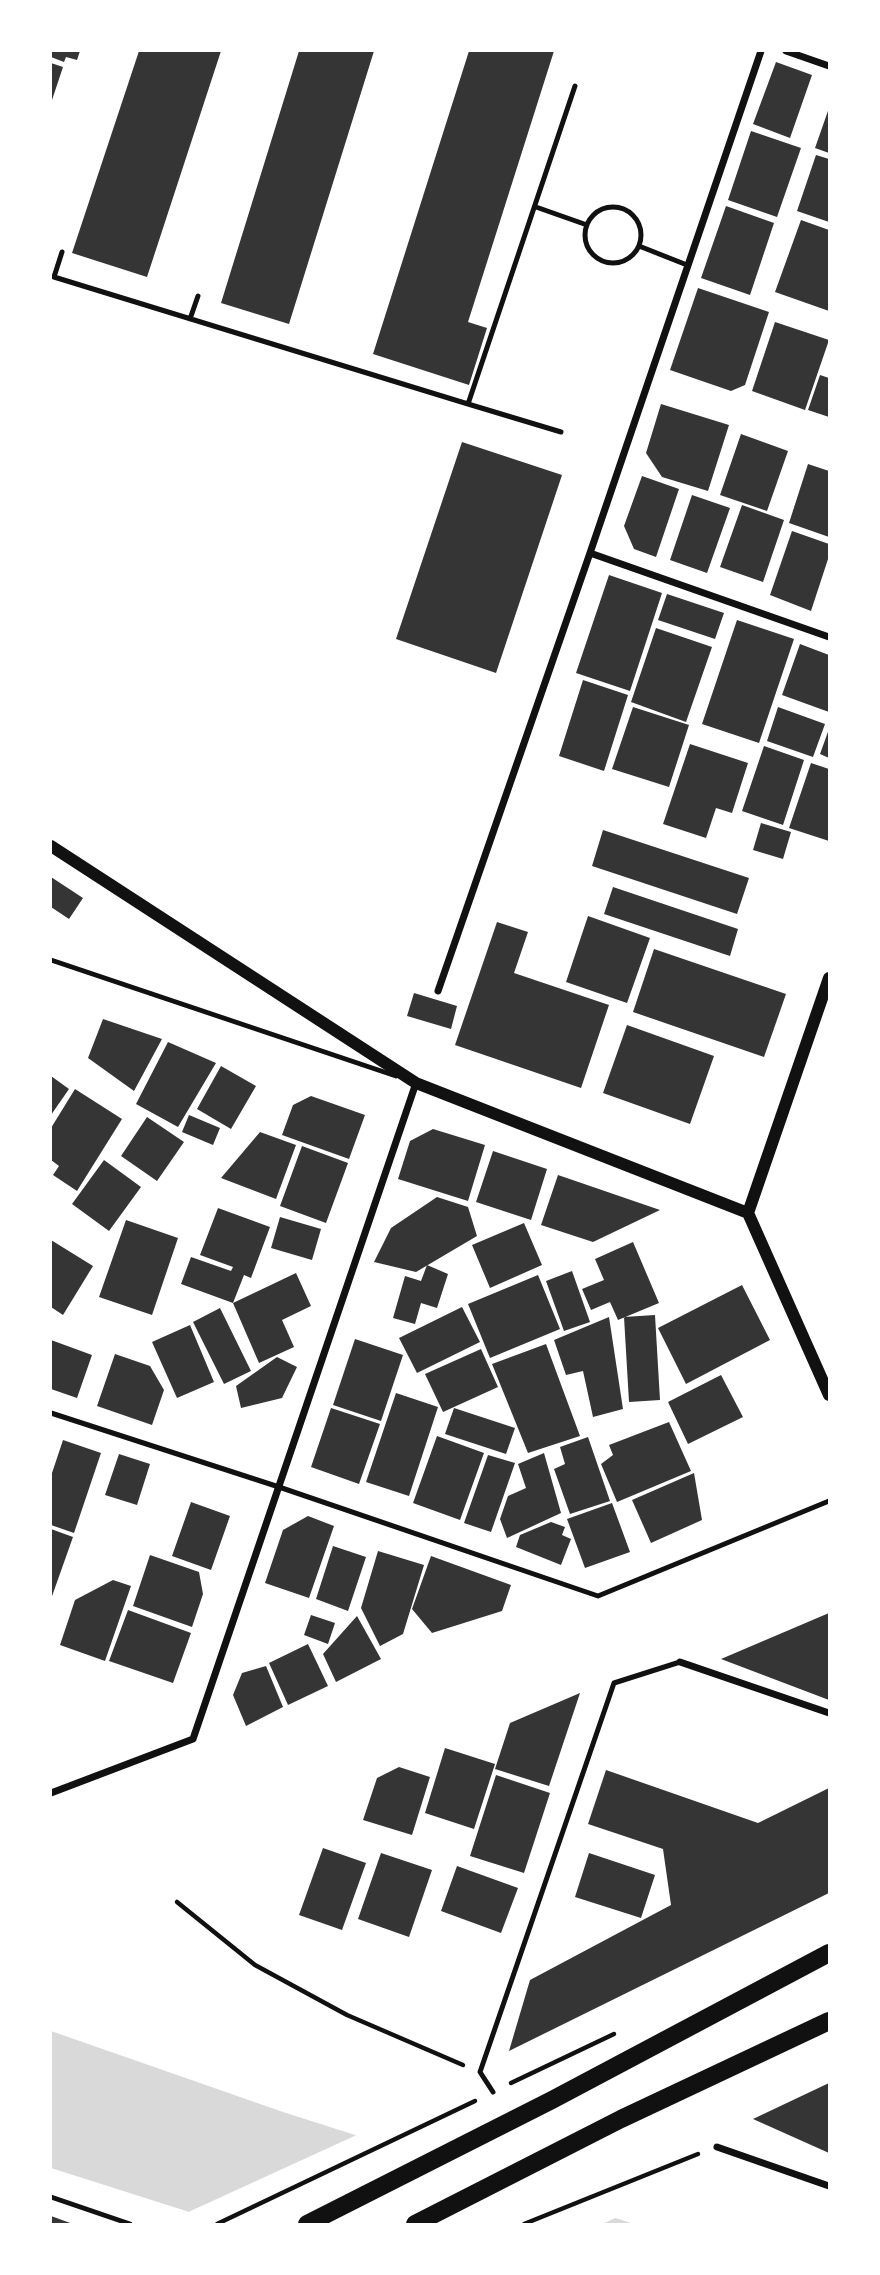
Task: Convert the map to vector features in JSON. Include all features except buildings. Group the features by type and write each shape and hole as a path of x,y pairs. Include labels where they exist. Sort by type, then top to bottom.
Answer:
{"main road":[{"path":"307,2224 552,2100 829,1953"},
{"path":"415,2224 621,2119 829,2021"}],"street":[{"path":"438,991 761,51"},
{"path":"786,51 829,66"},
{"path":"590,553 829,637"},
{"path":"51,846 416,1083 748,1213"},
{"path":"829,978 827,993 748,1213 829,1395"},
{"path":"51,1793 193,1739 416,1083"},
{"path":"681,1662 829,1713"},
{"path":"717,2147 829,2186"}],"lane":[{"path":"468,404 575,86"},
{"path":"536,206 587,225"},
{"path":"607,207 624,209 638,220 641,238 639,246 626,260 616,263 598,259 586,243 587,225 598,211 607,207"},
{"path":"639,246 687,265"},
{"path":"62,252 54,277 561,432"},
{"path":"190,319 198,296"},
{"path":"51,960 416,1083"},
{"path":"51,1413 279,1487 598,1596 829,1501"},
{"path":"492,2092 480,2073 614,1683 681,1662"},
{"path":"51,2197 130,2224"}],"path":[{"path":"177,1902 255,1965 347,2015 480,2073"},
{"path":"217,2224 476,2100"},
{"path":"524,2224 717,2147"}],"shaded area":[{"path":"51,2031 283,2112 634,2224 227,2224 51,2168"}],"pier":[{"path":"361,2133 620,2216 602,2224 216,2224 184,2214"}]}
